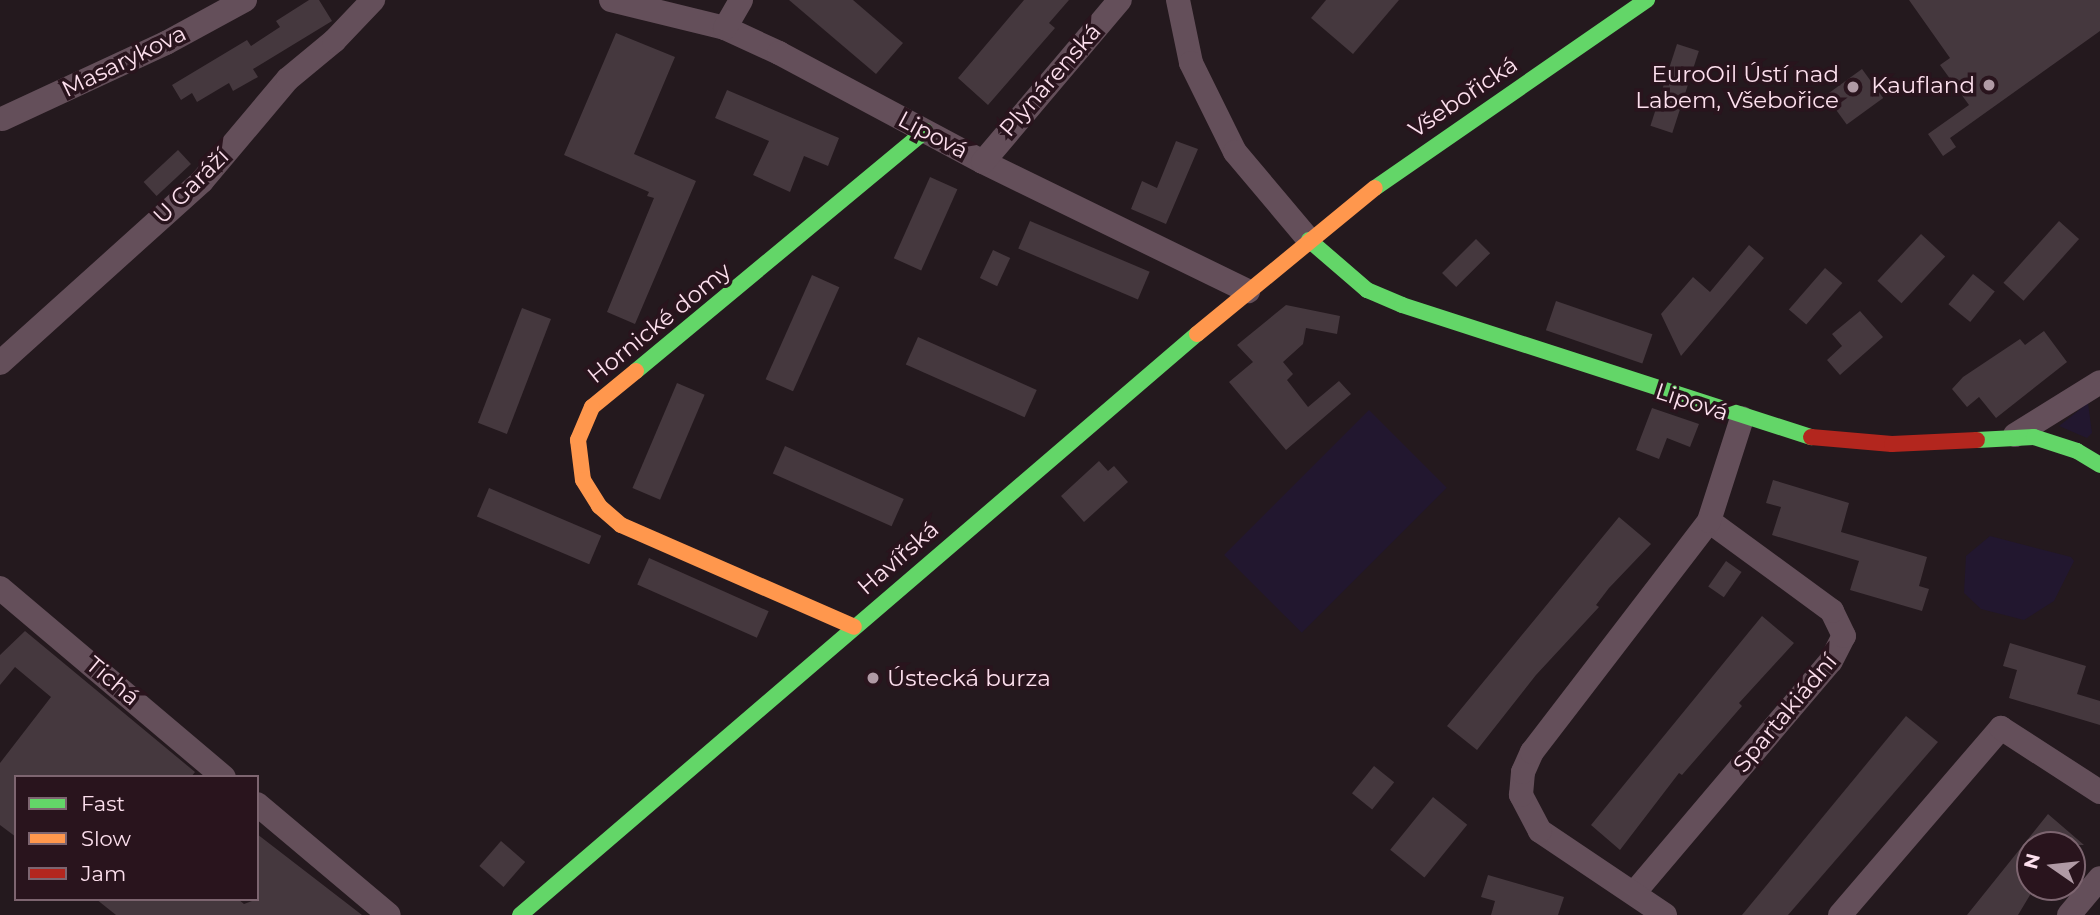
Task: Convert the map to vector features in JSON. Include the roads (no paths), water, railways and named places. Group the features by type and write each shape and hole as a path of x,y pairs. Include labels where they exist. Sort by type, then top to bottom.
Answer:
{"street":[{"name":"Masarykova","path":"2,119 166,43 245,0"},
{"name":"U Garáží","path":"0,363 202,181 288,79 334,41 373,0"},
{"name":"Lipová","path":"611,0 725,28 983,162 1248,291"},
{"path":"725,28 741,0"},
{"name":"Plynárenská","path":"983,162 1120,0"},
{"path":"1178,0 1191,63 1235,152 1309,240"},
{"name":"Všebořická","path":"1309,240 1418,154 1647,0"},
{"name":"Hornické domy","path":"854,626 621,525 599,506 583,480 578,440 592,407 925,131"},
{"name":"Lipová","path":"1309,240 1367,290 1402,305 1742,418 1827,441 1919,444 2015,435 2077,451 2100,465"},
{"name":"Havířská","path":"520,915 854,626 1309,240"},
{"path":"2015,435 2100,382"},
{"path":"1665,915 1541,831 1521,794 1523,772 1532,752 1709,521 1742,418"},
{"name":"Spartakiádní","path":"1633,893 1831,661 1844,636 1832,611 1709,521"},
{"name":"Tichá","path":"0,587 222,775"},
{"path":"1840,915 2001,728 2100,792"},
{"path":"259,806 389,915"},
{"path":"2069,915 2100,878"}],"place":[{"name":"Kaufland","path":"1989,85"},
{"name":"EuroOil Ústí nad Labem, Všebořice","path":"1853,87"},
{"name":"Ústecká burza","path":"873,678"}]}
